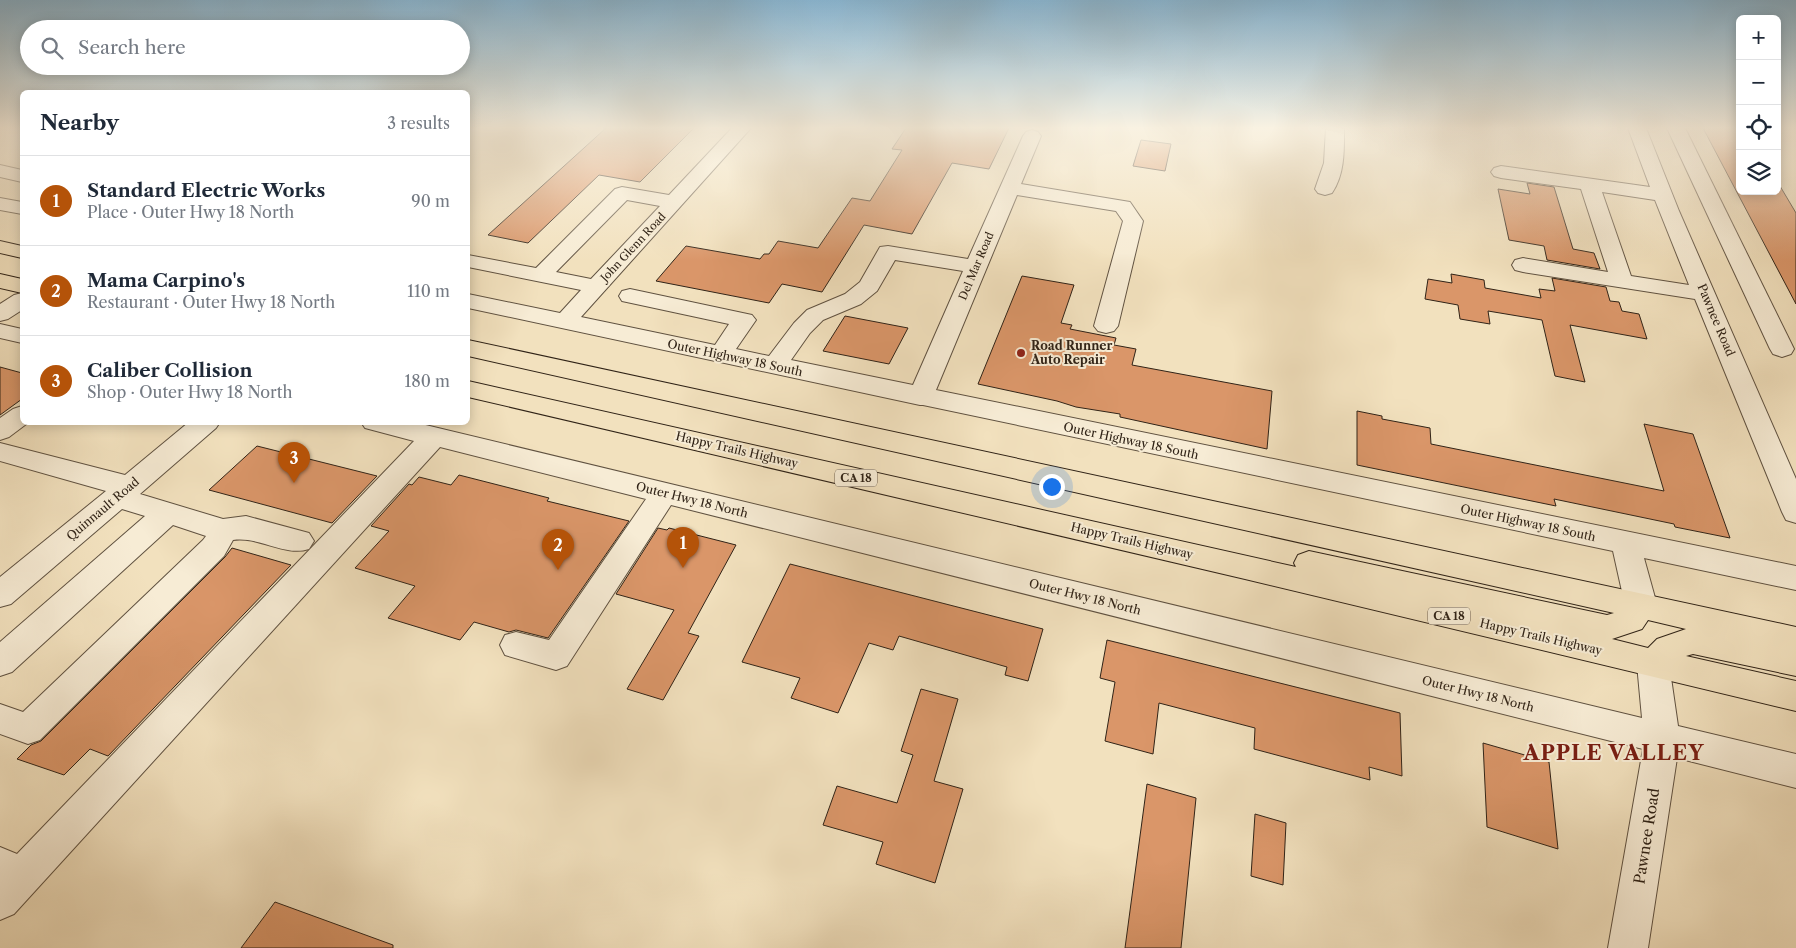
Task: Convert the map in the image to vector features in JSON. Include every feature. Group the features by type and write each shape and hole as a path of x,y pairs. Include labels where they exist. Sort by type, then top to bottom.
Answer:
{"main road":[{"path":"0,247 20,252"},
{"path":"0,281 20,286"},
{"path":"470,348 1796,640"},
{"name":"Happy Trails Highway","path":"470,388 1796,696"},
{"path":"1245,567 1299,561 1607,628 1631,620 1641,605"},
{"path":"1653,664 1668,649 1692,640 1796,662"}],"street":[{"path":"5,172 20,176"},
{"name":"John Glenn Road","path":"565,321 701,172"},
{"name":"Del Mar Road","path":"920,397 1017,172"},
{"path":"1325,189 1331,172"},
{"path":"1503,172 1663,194"},
{"name":"Pawnee Road","path":"1654,172 1796,512"},
{"path":"1697,172 1782,349"},
{"path":"1589,184 1622,281"},
{"path":"1010,188 1123,206 1133,221 1106,326"},
{"path":"541,275 622,193 674,202"},
{"path":"0,204 20,208"},
{"path":"774,366 802,328 815,315 853,298 869,286 888,252 976,267"},
{"path":"470,261 597,287"},
{"path":"1523,265 1705,294"},
{"path":"630,296 744,320 720,354"},
{"path":"0,314 20,301"},
{"name":"Outer Highway 18 South","path":"470,301 920,397 1796,578"},
{"path":"0,331 20,336"},
{"path":"0,431 20,416"},
{"name":"Quinnault Road","path":"0,595 124,492 193,425"},
{"name":"Outer Hwy 18 North","path":"386,425 1796,771"},
{"path":"8,880 434,437"},
{"path":"0,452 124,492 168,513 223,530 246,527 299,541"},
{"path":"516,645 556,656 664,494"},
{"path":"0,662 168,513"},
{"path":"0,719 28,729 214,548 223,530"},
{"path":"1626,544 1641,605"},
{"name":"Pawnee Road","path":"1628,948 1662,739 1653,664"}],"building":[{"path":"557,172 650,172 640,182 599,175 528,243 488,235"},
{"path":"888,172 947,172 912,234 864,225 822,292 782,284 769,303 656,281 686,246 760,259 764,254 769,254 778,241 818,248 852,198 870,201"},
{"path":"1726,172 1736,172 1736,190"},
{"path":"1527,183 1554,187 1573,249 1594,253 1600,269 1547,260 1544,246 1509,240 1498,189 1530,194"},
{"path":"1781,188 1796,213 1796,304 1738,195 1781,195"},
{"path":"1451,274 1484,280 1485,288 1541,298 1539,289 1555,291 1552,278 1606,287 1610,301 1619,302 1622,311 1639,314 1647,339 1570,325 1585,382 1555,376 1542,320 1488,311 1490,324 1460,319 1458,305 1425,299 1428,279 1452,283"},
{"path":"1022,276 1074,285 1061,323 1072,325 1070,329 1116,338 1114,345 1136,349 1132,365 1272,391 1267,449 1120,417 1120,414 1076,407 1057,401 978,384"},
{"path":"845,316 908,328 889,364 823,351"},
{"path":"0,367 20,372 20,400 0,415"},
{"path":"1357,411 1382,416 1382,419 1430,428 1431,444 1664,491 1644,424 1693,434 1730,538 1675,527 1674,524 1554,499 1556,506 1357,465"},
{"path":"257,446 377,476 332,523 209,490"},
{"path":"459,475 549,498 547,501 629,521 548,638 516,630 509,632 474,622 460,640 388,618 415,586 355,568 389,531 371,526 409,484 412,485 419,477 451,485"},
{"path":"658,528 667,530 669,528 736,545 688,633 699,636 663,700 627,689 674,610 616,594"},
{"path":"232,548 291,565 108,756 90,749 64,775 17,759 31,745 41,741"},
{"path":"790,564 1043,629 1028,681 1005,675 1007,667 899,636 893,650 869,643 838,713 791,698 800,678 742,662"},
{"path":"1107,640 1400,713 1402,776 1369,767 1370,780 1254,749 1255,728 1159,703 1153,754 1105,741 1115,682 1100,678"},
{"path":"921,689 958,699 934,781 963,789 935,883 876,864 883,842 823,825 837,786 897,803 913,755 901,751"},
{"path":"1483,743 1549,762 1558,849 1487,827"},
{"path":"1147,784 1196,798 1181,948 1125,948"},
{"path":"1255,814 1286,823 1283,885 1251,876"},
{"path":"275,902 393,945 393,948 241,948"}],"place":[{"name":"Road Runner Auto Repair","path":"1021,353"},
{"name":"Caliber Collision","path":"294,483"},
{"name":"Standard Electric Works","path":"683,568"},
{"name":"Mama Carpino's","path":"558,570"}],"district":[{"name":"APPLE VALLEY","path":"1614,753"}]}
